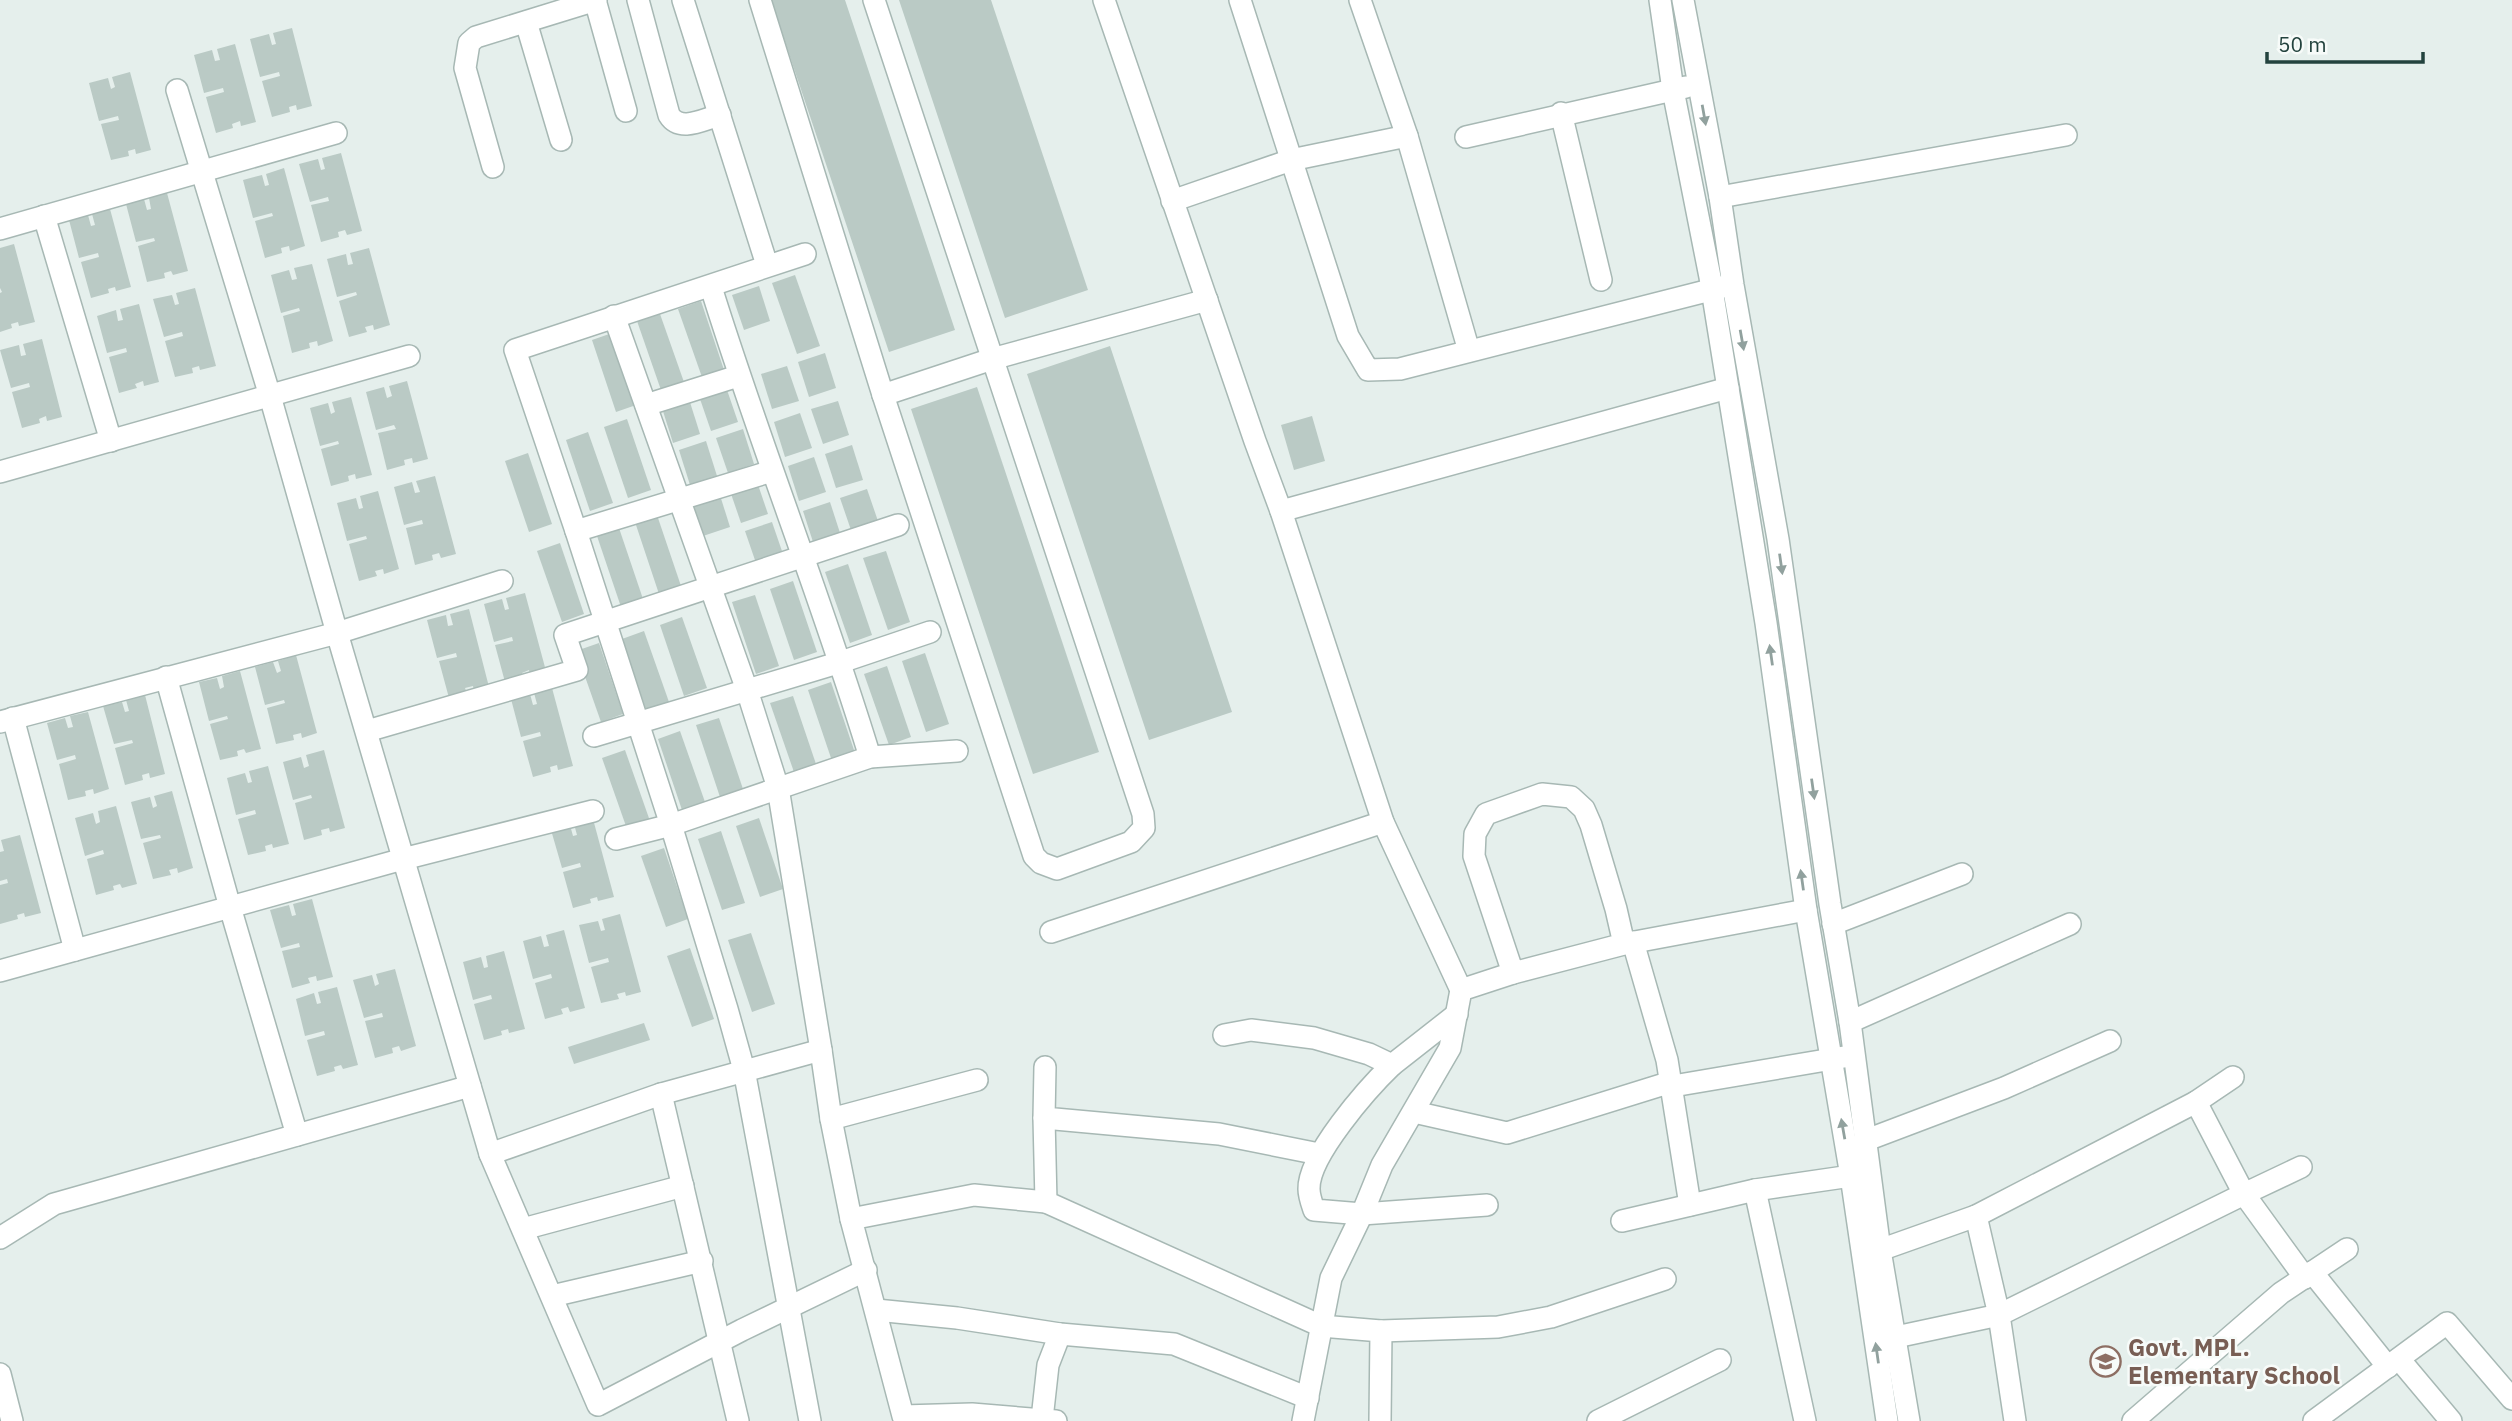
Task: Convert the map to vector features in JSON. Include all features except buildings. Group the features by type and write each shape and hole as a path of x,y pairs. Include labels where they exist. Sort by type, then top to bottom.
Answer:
{"street":[{"path":"493,167 466,68 469,43 476,37 595,0 626,111"},
{"path":"638,0 669,115 674,123 680,126 720,115"},
{"path":"683,0 767,265"},
{"path":"760,0 883,395 1034,856 1041,863 1057,869 1131,842 1144,828 1143,814 874,0"},
{"path":"1104,0 1206,300 1282,511 1383,822 1461,990 1450,1048 1381,1165 1362,1214 1331,1278 1303,1421"},
{"path":"1240,0 1348,336 1368,370 1400,369 1723,287"},
{"path":"1360,0 1407,136 1469,351"},
{"path":"1660,0 1673,90 1723,287 1778,540 1833,924 1850,1022 1880,1250 1909,1421"},
{"path":"1683,0 1720,197 1728,388 1766,623 1806,910 1852,1177 1887,1421"},
{"path":"526,22 561,140"},
{"path":"1466,137 1561,113 1699,84"},
{"path":"177,90 270,396 490,1154 602,1413 720,1341 866,1270"},
{"path":"1561,113 1601,280"},
{"path":"0,229 336,133"},
{"path":"1720,197 2067,135"},
{"path":"1172,201 1291,160 1407,136"},
{"path":"44,216 111,441"},
{"path":"805,254 514,350 671,825 744,1070 810,1421"},
{"path":"711,287 738,376 841,662 870,757"},
{"path":"883,395 992,359 1206,300"},
{"path":"614,316 747,690 778,788 831,1119 851,1219 903,1418 972,1414 1049,1420 1048,1365 1060,1334"},
{"path":"0,472 410,356"},
{"path":"646,405 738,376"},
{"path":"1282,511 1728,388"},
{"path":"576,531 772,471"},
{"path":"367,731 577,670 565,635 898,525"},
{"path":"75,950 7,720 337,632 502,581"},
{"path":"594,736 841,662 930,632"},
{"path":"166,677 297,1135"},
{"path":"616,839 671,825 870,757 957,751"},
{"path":"1513,973 1474,856 1475,834 1486,814 1542,794 1571,797 1584,809 1591,825 1673,1086 1690,1205"},
{"path":"0,971 403,859 593,811"},
{"path":"1051,932 1383,822"},
{"path":"1833,924 1962,874"},
{"path":"1461,990 1513,973 1628,943 1806,910"},
{"path":"1850,1022 2070,924"},
{"path":"1457,1014 1392,1065 1369,1087 1319,1154 1308,1188 1314,1210 1362,1214 1487,1205"},
{"path":"1224,1035 1251,1030 1314,1038 1369,1054 1392,1065"},
{"path":"1864,1141 2004,1088 2110,1041"},
{"path":"490,1154 661,1094 821,1050"},
{"path":"1673,1086 1853,1056"},
{"path":"1045,1068 1046,1202"},
{"path":"1880,1250 1976,1216 2196,1102 2234,1076"},
{"path":"831,1119 977,1080"},
{"path":"1414,1112 1507,1133 1671,1082 1673,1086"},
{"path":"0,1238 54,1203 470,1086"},
{"path":"661,1094 738,1421"},
{"path":"2196,1102 2244,1194 2308,1275 2451,1421"},
{"path":"1044,1118 1219,1134 1319,1154"},
{"path":"1896,1337 1999,1315 2301,1167"},
{"path":"1622,1221 1755,1190 1852,1177"},
{"path":"523,1229 683,1186"},
{"path":"1755,1190 1805,1421"},
{"path":"851,1219 974,1195 1046,1202 1321,1326 1381,1331 1498,1326 1551,1317 1665,1279"},
{"path":"1976,1216 1999,1315 2015,1421"},
{"path":"2133,1421 2281,1293 2347,1249"},
{"path":"552,1296 702,1261"},
{"path":"876,1310 957,1318 1060,1334 1174,1343 1308,1398"},
{"path":"2326,1418 2447,1323 2512,1399"},
{"path":"1380,1421 1381,1331"},
{"path":"1598,1421 1720,1360"},
{"path":"0,1374 12,1421"}],"place":[{"name":"Govt. MPL. Elementary School","path":"2105,1362"}]}
